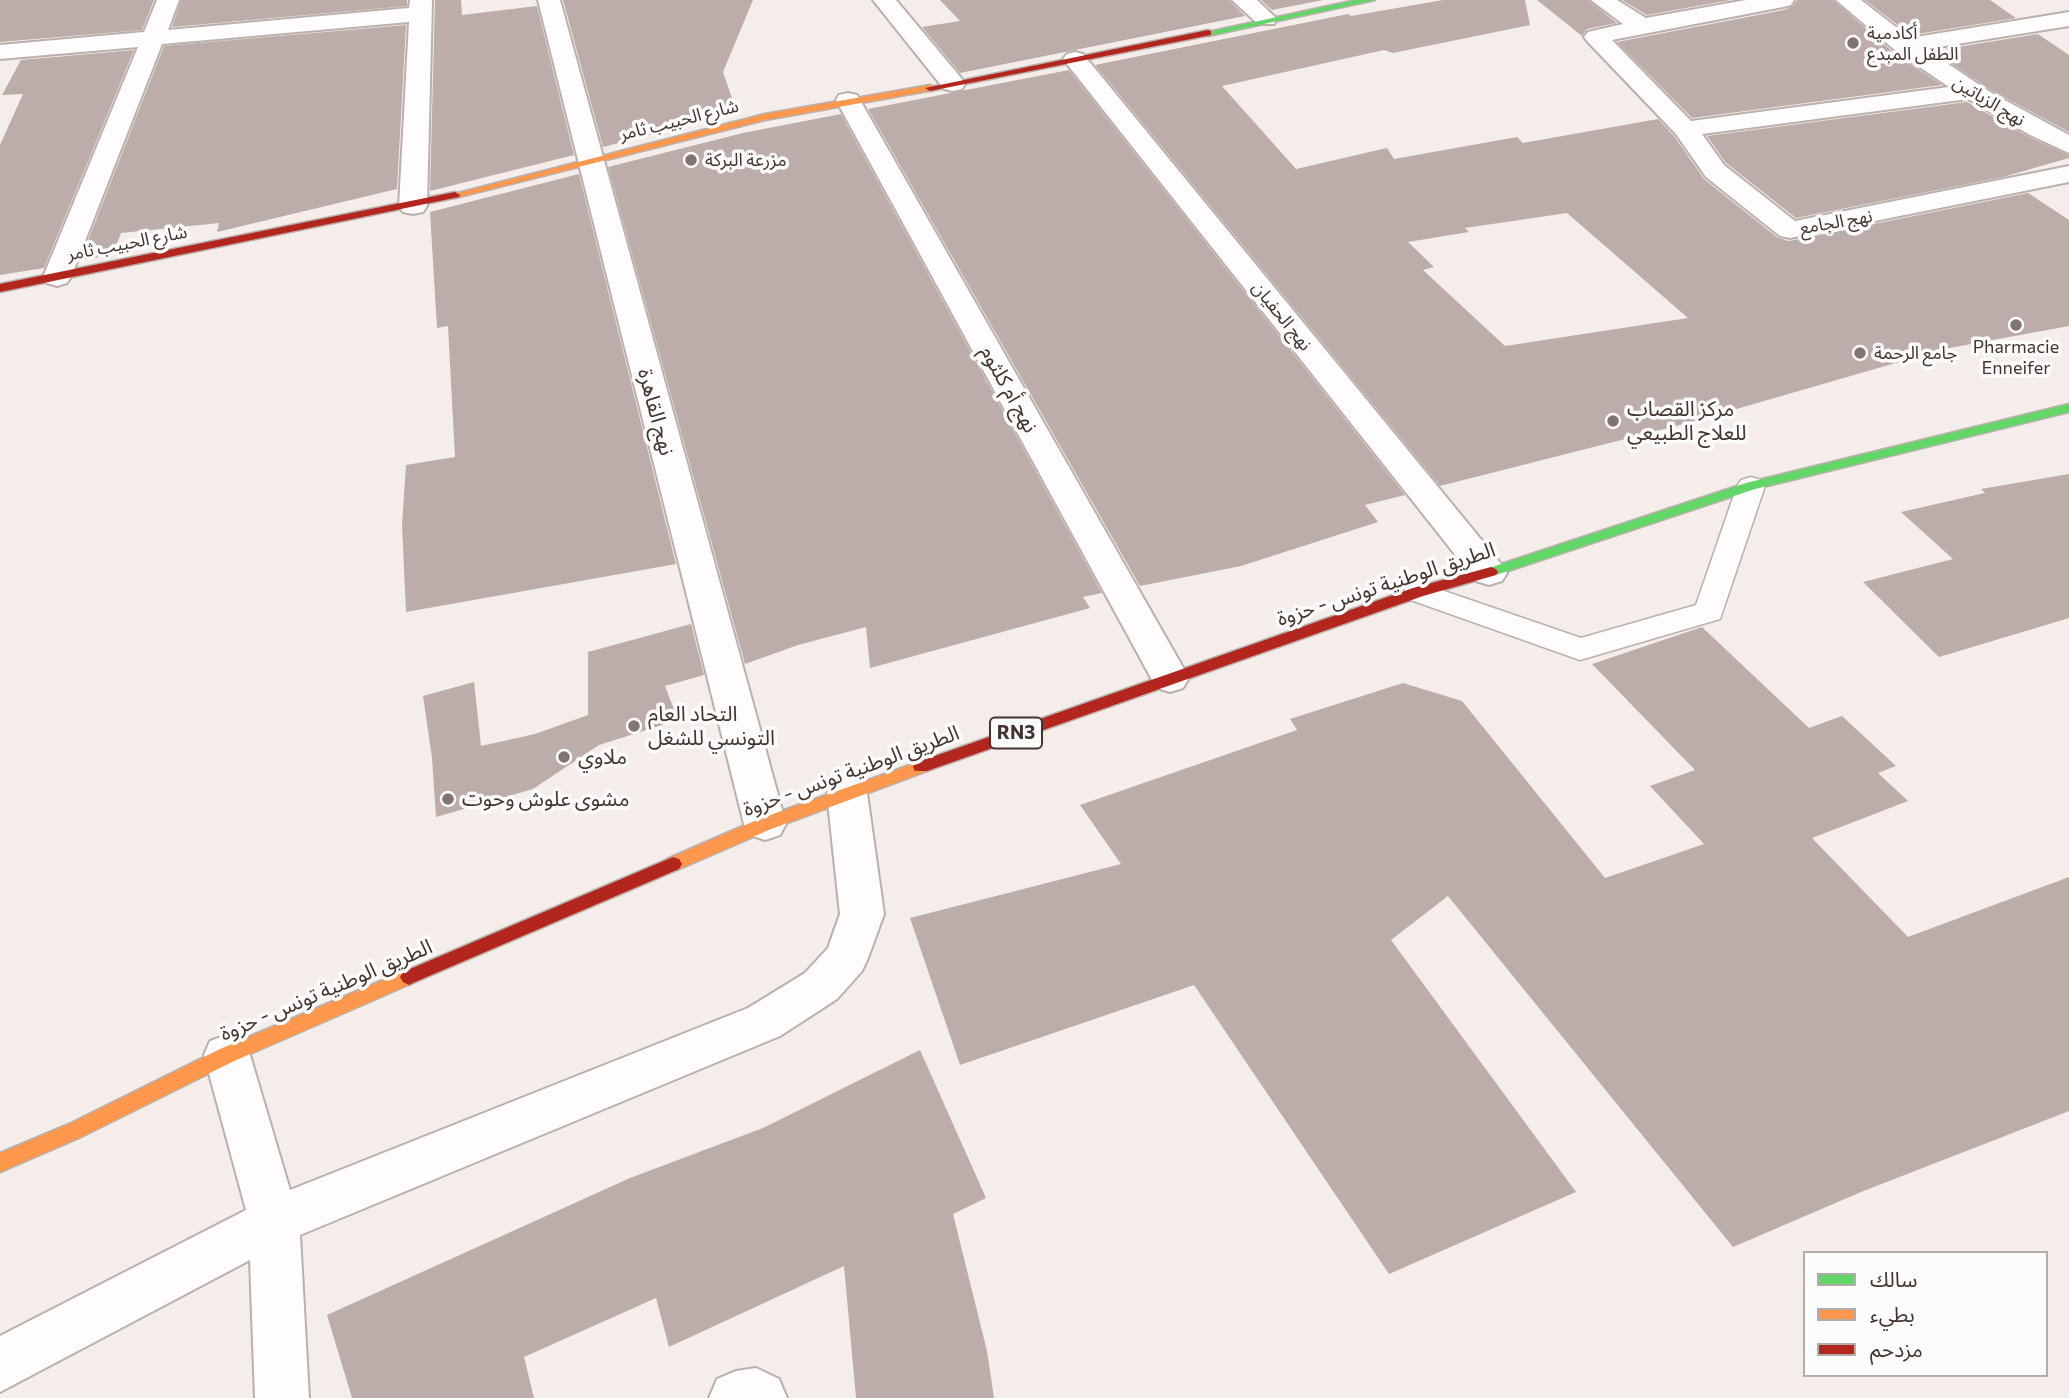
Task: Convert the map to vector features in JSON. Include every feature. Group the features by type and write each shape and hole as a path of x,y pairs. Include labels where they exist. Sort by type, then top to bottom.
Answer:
{"main road":[{"name":"شارع الحبيب ثامر","path":"0,288 413,206 765,117 848,100 953,84 1370,0"},
{"name":"الطريق الوطنية تونس - حزوة","path":"0,1163 76,1130 228,1055 765,824 847,793 1418,592 1489,573 1751,486 2069,408"}],"street":[{"path":"57,277 168,0"},
{"name":"نهج القاهرة","path":"549,0 765,824"},
{"path":"884,0 953,84"},
{"path":"1243,0 1266,19"},
{"path":"1602,0 1642,26 1783,0"},
{"name":"نهج الزياتين","path":"1847,0 1904,46 1969,92 2069,145"},
{"path":"0,52 151,39 421,7 413,206"},
{"path":"1904,46 2069,19"},
{"name":"نهج الجامع","path":"1642,26 1596,37 1685,129 1715,171 1790,230 1837,223 2069,174"},
{"name":"نهج الحفيان","path":"1075,59 1489,573"},
{"path":"1685,129 1969,92"},
{"name":"نهج أم كلثوم","path":"848,100 1170,678"},
{"path":"2039,131 2069,125"},
{"path":"0,1365 274,1222 764,1022 821,986 846,958 862,914 847,793"},
{"path":"228,1055 274,1222 282,1398"},
{"path":"736,1398 756,1395 760,1398"}],"lane":[{"path":"1418,592 1580,649 1709,611 1751,486"}],"building":[{"path":"0,0 154,0 142,30 0,42"},
{"path":"181,0 407,0 407,6 172,27"},
{"path":"435,0 461,0 462,15 537,6 574,155 430,191"},
{"path":"563,0 753,0 723,72 737,113 603,147"},
{"path":"940,0 1229,0 1245,16 960,73 922,27 960,21"},
{"path":"1261,0 1323,0 1272,10"},
{"path":"1443,0 1525,0 1530,25 1393,53 1384,50 1222,86 1296,169 1387,148 1394,159 1517,137 1523,143 1658,119 1674,136 1704,179 1778,238 1789,241 2028,193 2069,220 2069,326 1944,349 1688,423 1440,486 1095,65 1348,14 1351,16","holes":["1567,213 1688,318 1505,346 1423,270 1434,267 1408,242 1469,232 1465,228"]},
{"path":"1537,0 1588,0 1617,23 1587,29 1582,36"},
{"path":"1622,0 1731,0 1647,15"},
{"path":"1797,0 1833,0 1894,53 1942,85 1692,118 1617,42 1784,10 1793,6"},
{"path":"1865,0 1990,0 2016,18 1911,35"},
{"path":"406,25 397,189 217,232 219,223 121,233 113,254 80,261 164,46"},
{"path":"2038,34 2069,55 2069,132 1991,90 1933,51"},
{"path":"134,50 44,268 0,275 0,145 23,94 2,95 21,60"},
{"path":"1069,70 1405,495 1365,505 1378,522 1241,566 1140,586 868,109"},
{"path":"1967,102 2029,137 2069,155 2069,158 2003,177 1796,218 1726,163 1707,136"},
{"path":"841,114 1102,593 1083,597 1090,608 870,668 866,627 798,645 745,664 608,167 743,133"},
{"path":"579,174 676,564 406,612 402,525 406,465 455,457 448,326 437,328 430,212"},
{"path":"2069,474 2069,618 1939,657 1863,582 1953,559 1901,512 1985,493 1981,489"},
{"path":"691,624 704,675 665,686 678,720 599,745 533,789 436,817 432,758 423,696 474,682 481,746 535,734 588,715 588,652"},
{"path":"1702,627 1809,728 1842,716 1896,766 1878,773 1908,801 1812,838 1908,937 2069,877 2069,1111 1861,1192 1733,1247 1448,896 1391,940 1576,1192 1389,1274 1194,985 960,1065 910,918 1121,864 1080,805 1297,730 1290,719 1403,683 1462,701 1605,878 1704,844 1650,786 1695,770 1592,664"},
{"path":"920,1050 986,1198 953,1214 987,1351 994,1398 856,1398 844,1266 669,1347 656,1298 524,1357 534,1398 352,1398 327,1315 630,1178 763,1128"}],"traffic: fast":[{"path":"1208,33 1370,0"},
{"path":"1491,572 1751,486 2069,408"}],"traffic: slow":[{"path":"455,195 765,117 930,88"},
{"path":"673,864 765,824 921,767"},
{"path":"0,1163 76,1130 227,1055 409,977"}],"traffic: jam":[{"path":"930,88 1208,33"},
{"path":"0,288 455,195"},
{"path":"921,767 1418,592 1491,572"},
{"path":"409,977 673,864"}],"place":[{"name":"أكادمية الطفل المبدع","path":"1853,43"},
{"name":"مزرعة البركة","path":"691,160"},
{"name":"Pharmacie Enneifer","path":"2016,325"},
{"name":"جامع الرحمة","path":"1860,353"},
{"name":"مركز القصاب للعلاج الطبيعي","path":"1613,421"},
{"name":"التحاد العام التونسي للشغل","path":"634,726"},
{"name":"ملاوي","path":"564,757"},
{"name":"مشوى علوش وحوت","path":"448,799"}]}
